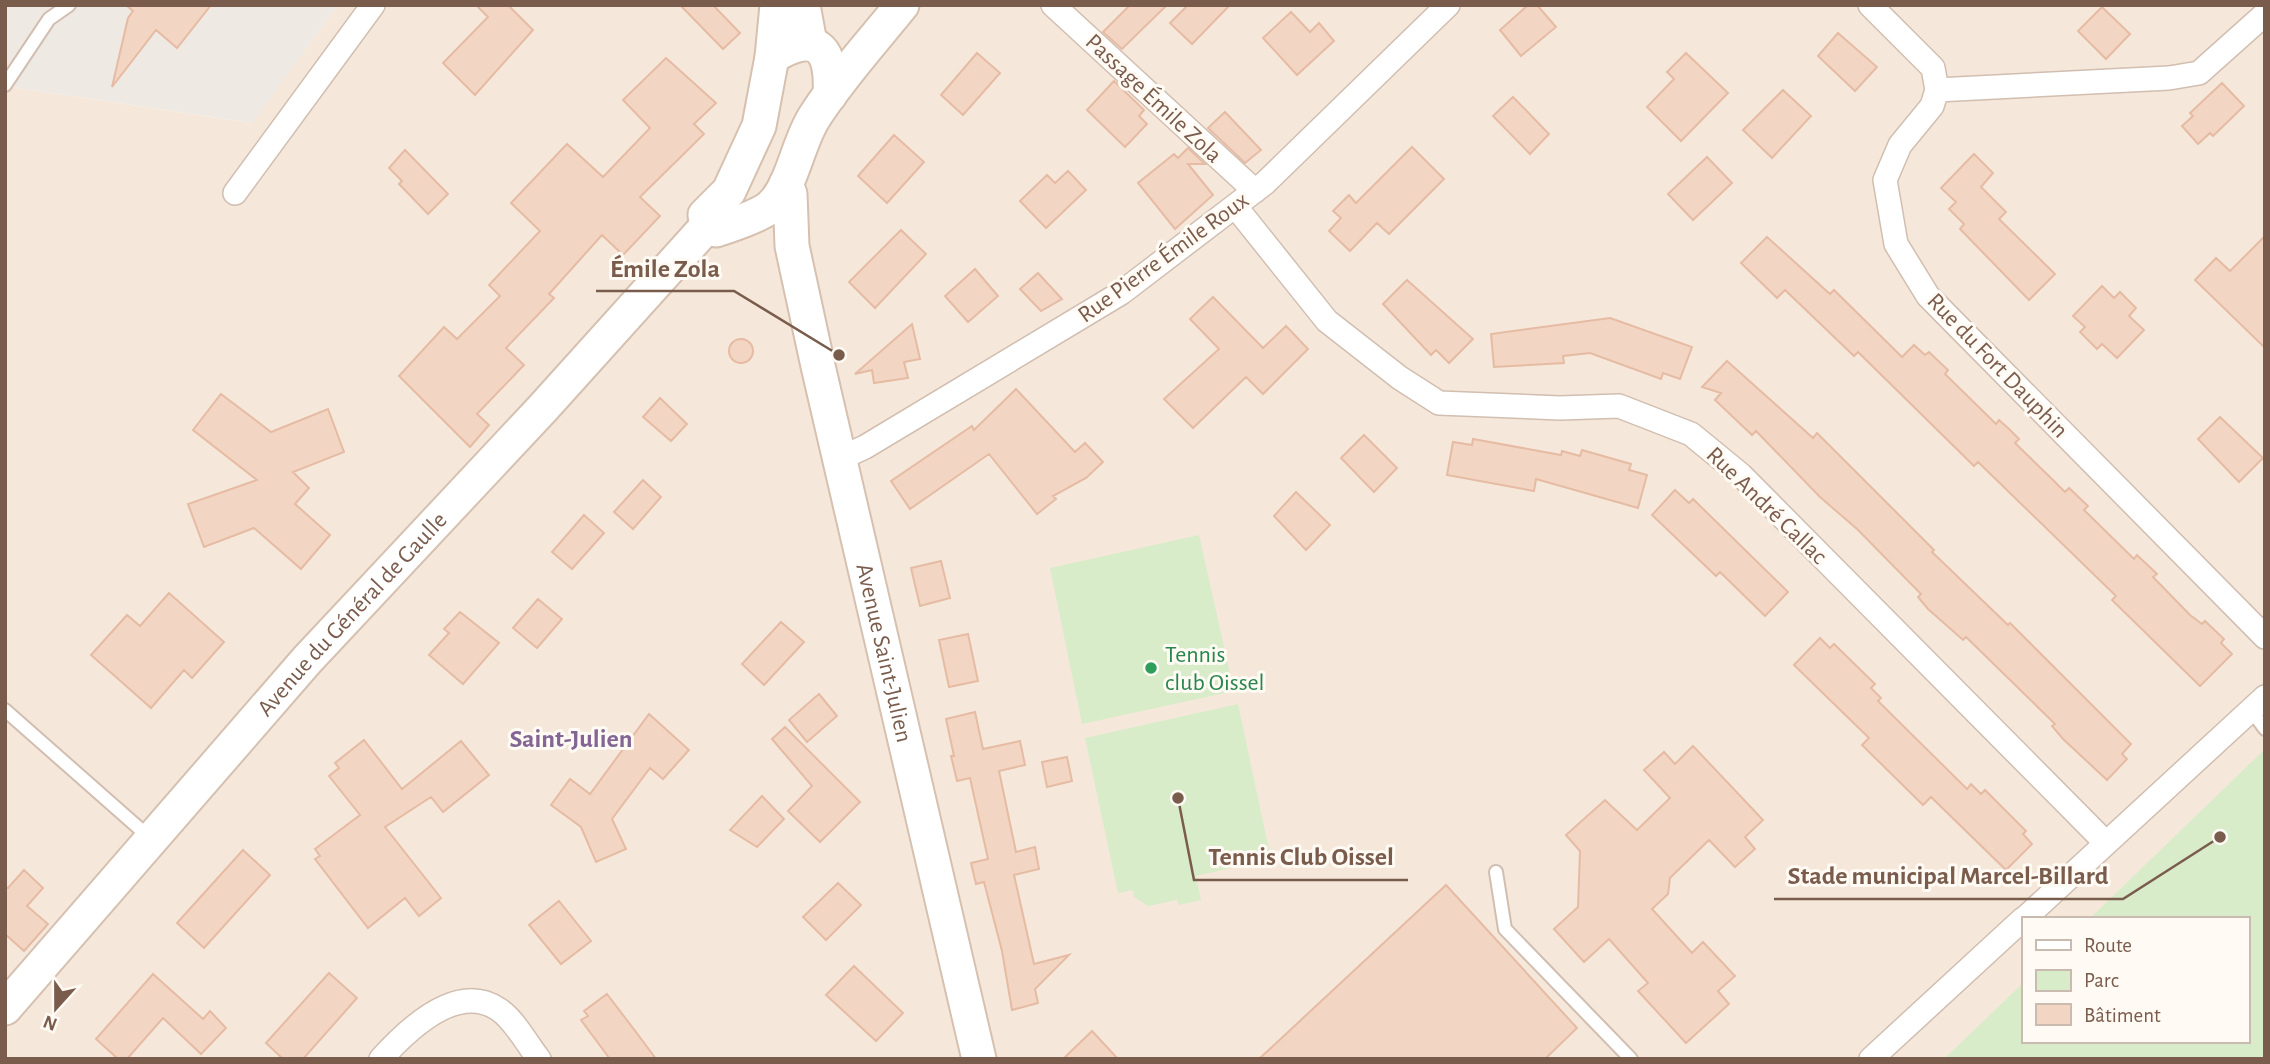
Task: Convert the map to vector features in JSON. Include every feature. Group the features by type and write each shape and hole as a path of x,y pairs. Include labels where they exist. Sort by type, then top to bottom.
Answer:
{"main road":[{"path":"772,57 776,5"},
{"path":"803,5 814,44 832,68 830,95"},
{"name":"Avenue du Général de Gaulle","path":"740,203 772,57 791,45 857,39 893,17"},
{"name":"Avenue du Général de Gaulle","path":"5,1008 307,660 543,408 707,226 705,215 740,203 767,210 786,184 799,143 830,95 893,17"},
{"name":"Avenue Saint-Julien","path":"786,184 790,194 792,246 979,1059"},
{"path":"740,203 762,227 792,246"}],"street":[{"path":"235,192 373,5"},
{"name":"Passage Émile Zola","path":"1053,5 1255,191"},
{"name":"Rue Pierre Émile Roux","path":"841,458 865,447 1121,293 1255,191 1448,5"},
{"path":"1870,5 1933,68 1937,90 2169,78 2199,73 2265,14"},
{"name":"Rue du Fort Dauphin","path":"1937,90 1933,106 1900,145 1885,180 1896,244 1928,296 2265,637"},
{"name":"Rue André Callac","path":"1235,206 1327,321 1400,378 1439,403 1560,408 1619,407 1691,434 1741,475 2106,843"},
{"path":"2025,917 2258,703"},
{"path":"1871,1059 2022,920"},
{"path":"381,1059 403,1034 450,1004 475,998 500,1009 539,1059"}],"lane":[{"path":"49,19 51,5"},
{"path":"5,85 49,19 69,5"},
{"path":"2258,703 2265,729"},
{"path":"5,710 152,840"},
{"path":"1496,872 1505,929 1631,1059"}],"shaded area":[{"path":"5,5 338,5 252,123 5,86"},
{"path":"338,5 2265,5 2265,1059 5,1059 5,86 251,123"}],"green space":[{"path":"1199,535 1234,691 1082,724 1050,568"},
{"name":"Tennis club Oissel","path":"1238,704 1271,859 1196,876 1201,900 1179,905 1177,900 1148,906 1134,897 1133,890 1118,893 1085,738"},
{"path":"2263,751 2265,1059 1944,1059 2022,984 2022,1043 2249,1043 2249,917 2091,917"}],"building":[{"path":"126,5 211,5 177,48 156,30 112,87 128,18 133,11"},
{"path":"476,5 508,5 533,30 475,95 443,63 488,17"},
{"path":"680,5 713,5 740,33 723,49"},
{"path":"1130,5 1167,5 1122,49 1103,32"},
{"path":"1188,5 1230,5 1192,44 1170,23"},
{"path":"1528,5 1537,5 1556,27 1521,56 1500,30"},
{"path":"2102,7 2130,34 2106,59 2078,31"},
{"path":"1291,12 1310,32 1319,23 1334,41 1297,75 1263,38"},
{"path":"1838,33 1877,67 1855,91 1818,56"},
{"path":"977,53 1000,73 963,115 941,95"},
{"path":"1686,53 1728,93 1681,141 1647,107 1674,79 1667,72"},
{"path":"666,58 716,103 694,124 704,134 640,197 660,216 623,255 602,235 549,294 554,298 506,348 524,365 477,414 489,425 470,447 399,376 444,327 457,339 500,296 489,285 540,231 511,203 567,144 603,177 650,128 623,100"},
{"path":"1114,81 1144,110 1139,116 1147,124 1125,147 1087,110"},
{"path":"2222,83 2244,106 2213,136 2210,133 2198,144 2182,126 2193,116 2190,113"},
{"path":"1783,90 1811,116 1772,158 1743,130"},
{"path":"1513,97 1549,134 1530,154 1493,116"},
{"path":"1225,112 1261,150 1245,163 1208,128"},
{"path":"894,135 924,162 887,203 858,176"},
{"path":"1412,147 1444,179 1389,234 1377,223 1350,251 1329,231 1341,218 1333,211 1349,195 1356,203"},
{"path":"1188,148 1205,164 1188,164 1213,195 1175,229 1138,183 1174,154 1178,158"},
{"path":"405,150 448,194 428,214 399,184 402,181 389,168"},
{"path":"1974,154 1993,173 1981,187 2006,212 1999,219 2055,274 2029,300 1960,229 1964,224 1949,209 1956,202 1941,188"},
{"path":"1707,157 1732,183 1693,220 1668,194"},
{"path":"1068,171 1086,190 1046,228 1020,201 1047,175 1055,183"},
{"path":"901,230 926,254 875,308 849,282"},
{"path":"2265,236 2265,348 2195,280 2216,258 2230,271"},
{"path":"1767,237 1830,294 1834,290 1902,357 1914,345 1925,355 1929,352 1948,370 1945,374 1996,424 1999,420 2019,439 2015,443 2065,492 2069,488 2088,506 2084,510 2134,559 2137,555 2157,574 2153,577 2190,615 2202,624 2205,621 2224,639 2221,643 2232,654 2200,686 2112,600 2116,596 1978,462 1974,466 1858,352 1854,356 1785,290 1777,298 1741,263"},
{"path":"975,269 998,296 968,322 945,296"},
{"path":"1038,273 1062,299 1041,311 1020,289"},
{"path":"1407,280 1473,339 1449,363 1436,350 1431,355 1383,304"},
{"path":"2102,286 2114,298 2120,292 2136,308 2129,316 2144,330 2117,358 2102,344 2097,349 2080,332 2085,327 2073,316"},
{"path":"1213,297 1263,348 1286,326 1308,349 1263,394 1246,377 1193,428 1164,399 1219,349 1190,319"},
{"path":"1610,318 1692,347 1680,379 1663,373 1661,379 1590,353 1563,356 1564,363 1494,367 1491,334"},
{"path":"912,324 920,359 904,362 908,378 874,383 872,370 855,374"},
{"path":"741,339 750,342 753,351 750,360 741,363 732,360 729,351 732,342"},
{"path":"1727,361 1813,438 1817,433 1934,550 1932,552 2008,625 2010,623 2131,744 2122,754 2127,759 2107,780 2063,739 2052,726 2055,724 1966,637 1963,640 1928,609 1918,597 1921,594 1756,431 1752,435 1715,400 1721,393 1702,387"},
{"path":"1016,389 1075,452 1085,443 1103,462 1086,478 1053,496 1056,499 1037,514 989,454 910,509 891,481 972,426 974,430"},
{"path":"221,394 271,432 328,409 344,452 293,472 309,488 295,504 330,535 301,569 254,528 204,547 188,504 257,480 193,430"},
{"path":"660,398 687,424 671,441 643,417"},
{"path":"2220,417 2263,458 2239,482 2198,439"},
{"path":"1364,435 1397,468 1374,492 1341,458"},
{"path":"1473,439 1561,455 1562,451 1580,456 1582,450 1631,464 1629,470 1647,475 1638,508 1536,479 1534,491 1447,475 1453,442 1472,445"},
{"path":"643,480 661,497 633,529 614,512"},
{"path":"1675,490 1689,503 1693,499 1788,592 1765,616 1720,572 1716,576 1652,515"},
{"path":"1296,492 1330,525 1306,550 1274,516"},
{"path":"584,515 604,533 572,569 552,552"},
{"path":"941,561 950,598 920,606 911,568"},
{"path":"169,593 224,642 192,678 184,670 151,708 91,655 127,615 140,626"},
{"path":"538,599 562,619 537,648 513,628"},
{"path":"460,612 499,643 463,684 429,655 449,633 444,629"},
{"path":"781,622 804,642 764,685 742,664"},
{"path":"968,634 978,681 949,687 939,640"},
{"path":"1820,638 1830,648 1834,644 1875,684 1871,688 1881,698 1878,701 1967,789 1971,784 1981,794 1985,790 2026,831 2023,834 2032,844 2006,870 1931,797 1923,805 1862,745 1869,738 1794,665"},
{"path":"819,694 837,716 807,742 789,720"},
{"path":"975,712 983,749 1020,741 1025,765 999,771 1016,852 1035,847 1039,869 1014,875 1034,964 1069,955 1035,989 1038,1003 1012,1010 1002,951 984,882 976,884 971,863 988,859 970,778 957,781 946,719"},
{"path":"649,714 689,750 663,779 650,768 612,819 626,849 596,862 581,827 551,805 570,779 590,794"},
{"path":"785,727 860,802 820,842 788,811 812,786 772,739"},
{"path":"364,740 402,789 461,741 489,775 443,812 431,797 385,827 441,898 419,916 405,898 368,928 315,859 320,856 315,849 360,815 329,776 339,768 335,763"},
{"path":"1693,746 1763,820 1745,837 1755,849 1735,867 1709,840 1670,878 1668,894 1652,909 1692,953 1703,942 1735,976 1718,991 1729,1004 1686,1043 1638,991 1648,983 1609,939 1584,962 1554,929 1578,907 1580,851 1566,835 1605,800 1637,830 1670,798 1644,770 1664,752 1675,764"},
{"path":"1067,757 1072,781 1047,787 1042,762"},
{"path":"762,796 784,819 757,847 730,830"},
{"path":"243,850 270,875 204,948 177,923"},
{"path":"24,870 43,888 27,906 48,924 24,951 5,934 5,886 8,888"},
{"path":"838,883 861,905 826,940 803,917"},
{"path":"1446,885 1577,1028 1545,1059 1259,1059"},
{"path":"559,901 591,941 561,964 529,925"},
{"path":"854,966 903,1013 876,1041 826,995"},
{"path":"329,973 357,998 303,1059 283,1059 266,1043"},
{"path":"153,974 203,1019 210,1011 226,1028 201,1054 163,1018 127,1059 118,1059 96,1039"},
{"path":"607,994 656,1059 610,1059 581,1020 588,1016 584,1011"},
{"path":"1092,1031 1118,1059 1063,1059"}],"place":[{"name":"Émile Zola","path":"839,355"},
{"name":"Tennis club Oissel","path":"1151,668"},
{"name":"Tennis Club Oissel","path":"1178,798"},
{"name":"Stade municipal Marcel-Billard","path":"2220,837"}],"district":[{"name":"Saint-Julien","path":"571,738"}]}
